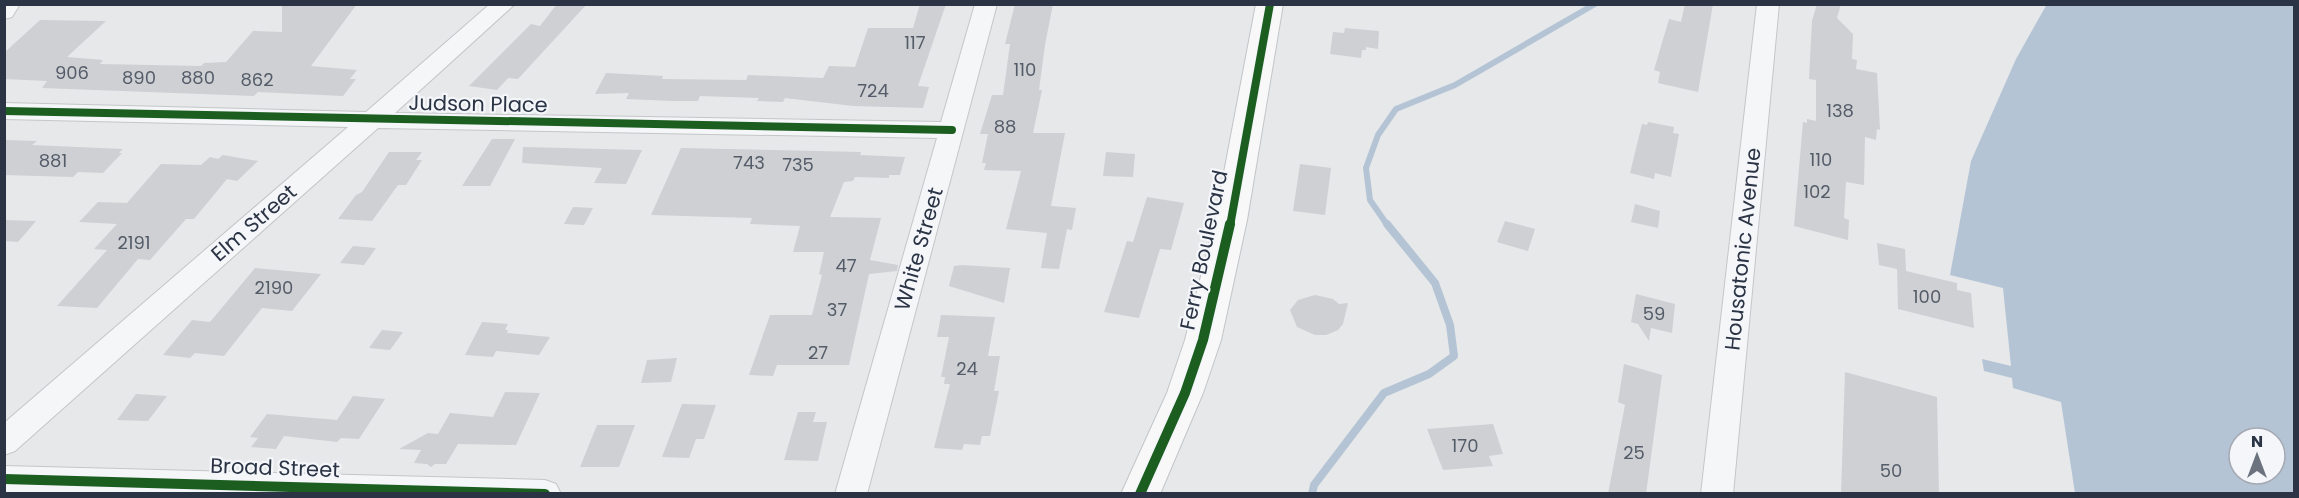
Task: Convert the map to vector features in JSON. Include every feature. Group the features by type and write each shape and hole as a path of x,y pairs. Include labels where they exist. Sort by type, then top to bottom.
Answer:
{"main road":[{"name":"Ferry Boulevard","path":"1140,494 1185,393 1203,340 1231,220 1270,4"}],"street":[{"path":"4,12 9,4"},
{"name":"Elm Street","path":"4,442 504,4"},
{"name":"White Street","path":"851,494 986,4"},
{"name":"Housatonic Avenue","path":"1717,494 1768,4"},
{"name":"Judson Place","path":"4,111 952,130"},
{"name":"Broad Street","path":"4,479 545,494"}],"water":[{"path":"2047,4 2294,5 2294,493 2075,493 2061,402 2013,388 2012,378 1984,371 1982,359 2011,366 2003,288 1950,275 1971,161 2016,59"}],"building":[{"path":"282,4 357,4 311,66 357,70 350,79 356,79 343,96 258,92 254,96 42,88 47,81 4,79 4,53 40,20 106,21 67,57 103,60 100,64 201,66 204,63 226,62 253,31 282,32"},
{"path":"557,4 587,4 518,79 508,78 497,90 469,86 531,24 540,26"},
{"path":"920,4 946,4 918,86 929,87 923,108 853,106 785,98 783,102 757,101 759,98 700,96 698,101 674,101 626,99 629,93 595,94 606,73 663,76 662,79 746,80 748,75 823,78 829,66 855,67 868,28 913,28"},
{"path":"1015,4 1053,4 1039,90 1042,90 1033,133 1065,133 1051,206 1076,208 1072,230 1067,229 1059,269 1041,268 1047,233 1006,229 1021,171 984,170 986,163 982,163 988,134 980,134 992,95 1003,95 1010,44 1005,44"},
{"path":"1685,4 1713,4 1698,92 1658,83 1660,72 1654,70 1669,19 1681,22"},
{"path":"1817,4 1841,4 1837,18 1853,34 1852,59 1857,60 1856,69 1877,73 1880,130 1877,129 1876,140 1865,137 1864,185 1846,182 1844,218 1849,220 1848,240 1794,226 1803,122 1807,123 1807,119 1816,121 1816,80 1809,79 1812,21"},
{"path":"1345,28 1379,31 1378,49 1366,47 1366,50 1362,50 1361,58 1330,54 1333,32 1344,33"},
{"path":"1648,122 1674,127 1673,133 1679,134 1671,177 1655,173 1654,179 1630,173 1642,124 1647,125"},
{"path":"492,139 515,139 490,186 462,186"},
{"path":"4,140 37,141 32,145 123,149 103,173 78,172 73,177 4,175"},
{"path":"523,147 642,150 626,184 594,183 602,168 522,163"},
{"path":"681,148 861,152 860,155 905,157 900,175 889,175 889,178 855,177 853,181 844,182 830,217 881,218 870,260 898,265 897,271 869,274 849,365 777,365 773,376 749,375 770,315 812,315 822,275 819,274 824,252 793,252 800,226 750,224 752,218 651,215"},
{"path":"389,152 422,152 416,160 422,160 406,185 398,185 372,221 338,219 356,195 362,192"},
{"path":"1106,152 1135,154 1133,177 1103,176"},
{"path":"223,155 258,161 237,181 227,179 194,219 186,219 150,260 138,259 97,308 57,306 107,250 94,249 117,224 79,222 98,202 127,203 161,164 201,165 210,157 218,159"},
{"path":"1300,164 1331,168 1325,215 1293,211"},
{"path":"1147,197 1184,203 1171,250 1160,249 1139,318 1104,312 1127,241 1133,242"},
{"path":"1635,204 1660,211 1658,228 1631,222"},
{"path":"573,207 593,208 584,225 564,224"},
{"path":"4,220 36,221 18,242 4,241"},
{"path":"1505,221 1535,229 1528,251 1497,242"},
{"path":"1877,243 1905,249 1906,271 1957,283 1957,290 1971,293 1974,328 1898,309 1897,269 1879,265"},
{"path":"353,246 376,248 364,265 340,263"},
{"path":"954,266 1010,268 1004,303 949,286"},
{"path":"255,268 321,274 292,311 262,308 224,356 195,353 190,358 163,355 192,320 210,322"},
{"path":"1636,294 1675,304 1672,333 1651,328 1649,341 1638,324 1631,322"},
{"path":"1315,295 1333,299 1339,304 1348,303 1343,324 1338,330 1326,335 1315,335 1297,327 1290,310 1298,300"},
{"path":"941,315 995,317 988,356 1000,356 994,391 999,391 990,436 982,436 980,445 964,444 962,450 934,448 950,384 944,384 945,377 941,377 949,337 937,337"},
{"path":"482,322 508,324 505,330 508,330 507,333 550,337 539,355 496,351 493,357 465,355"},
{"path":"382,330 403,332 390,350 369,348"},
{"path":"677,358 671,382 641,383 647,360"},
{"path":"1624,364 1662,375 1646,494 1608,494 1625,405 1618,402"},
{"path":"1845,372 1937,397 1939,494 1841,494"},
{"path":"505,392 540,393 516,445 458,444 446,464 435,464 431,467 427,464 414,463 421,450 399,449 428,433 438,434 450,413 493,417"},
{"path":"136,394 167,396 148,421 117,420"},
{"path":"353,396 385,399 359,439 341,438 337,442 284,436 276,449 251,447 258,438 250,437 267,414 337,420"},
{"path":"682,404 716,405 704,439 696,439 689,458 662,457"},
{"path":"798,412 816,412 813,422 827,422 818,461 784,460"},
{"path":"1493,424 1503,454 1489,456 1493,466 1443,470 1427,429"},
{"path":"597,425 635,425 619,467 580,467"}],"waterway":[{"path":"1388,226 1370,200 1366,168 1378,135 1396,109 1455,85 1595,4"},
{"path":"1312,494 1314,485 1384,393 1429,374 1454,356 1450,325 1435,283 1387,224"}],"cycle path":[{"path":"1140,494 1185,393 1203,340 1231,220 1270,4"},
{"path":"4,111 952,130"},
{"path":"4,479 545,494"}]}
